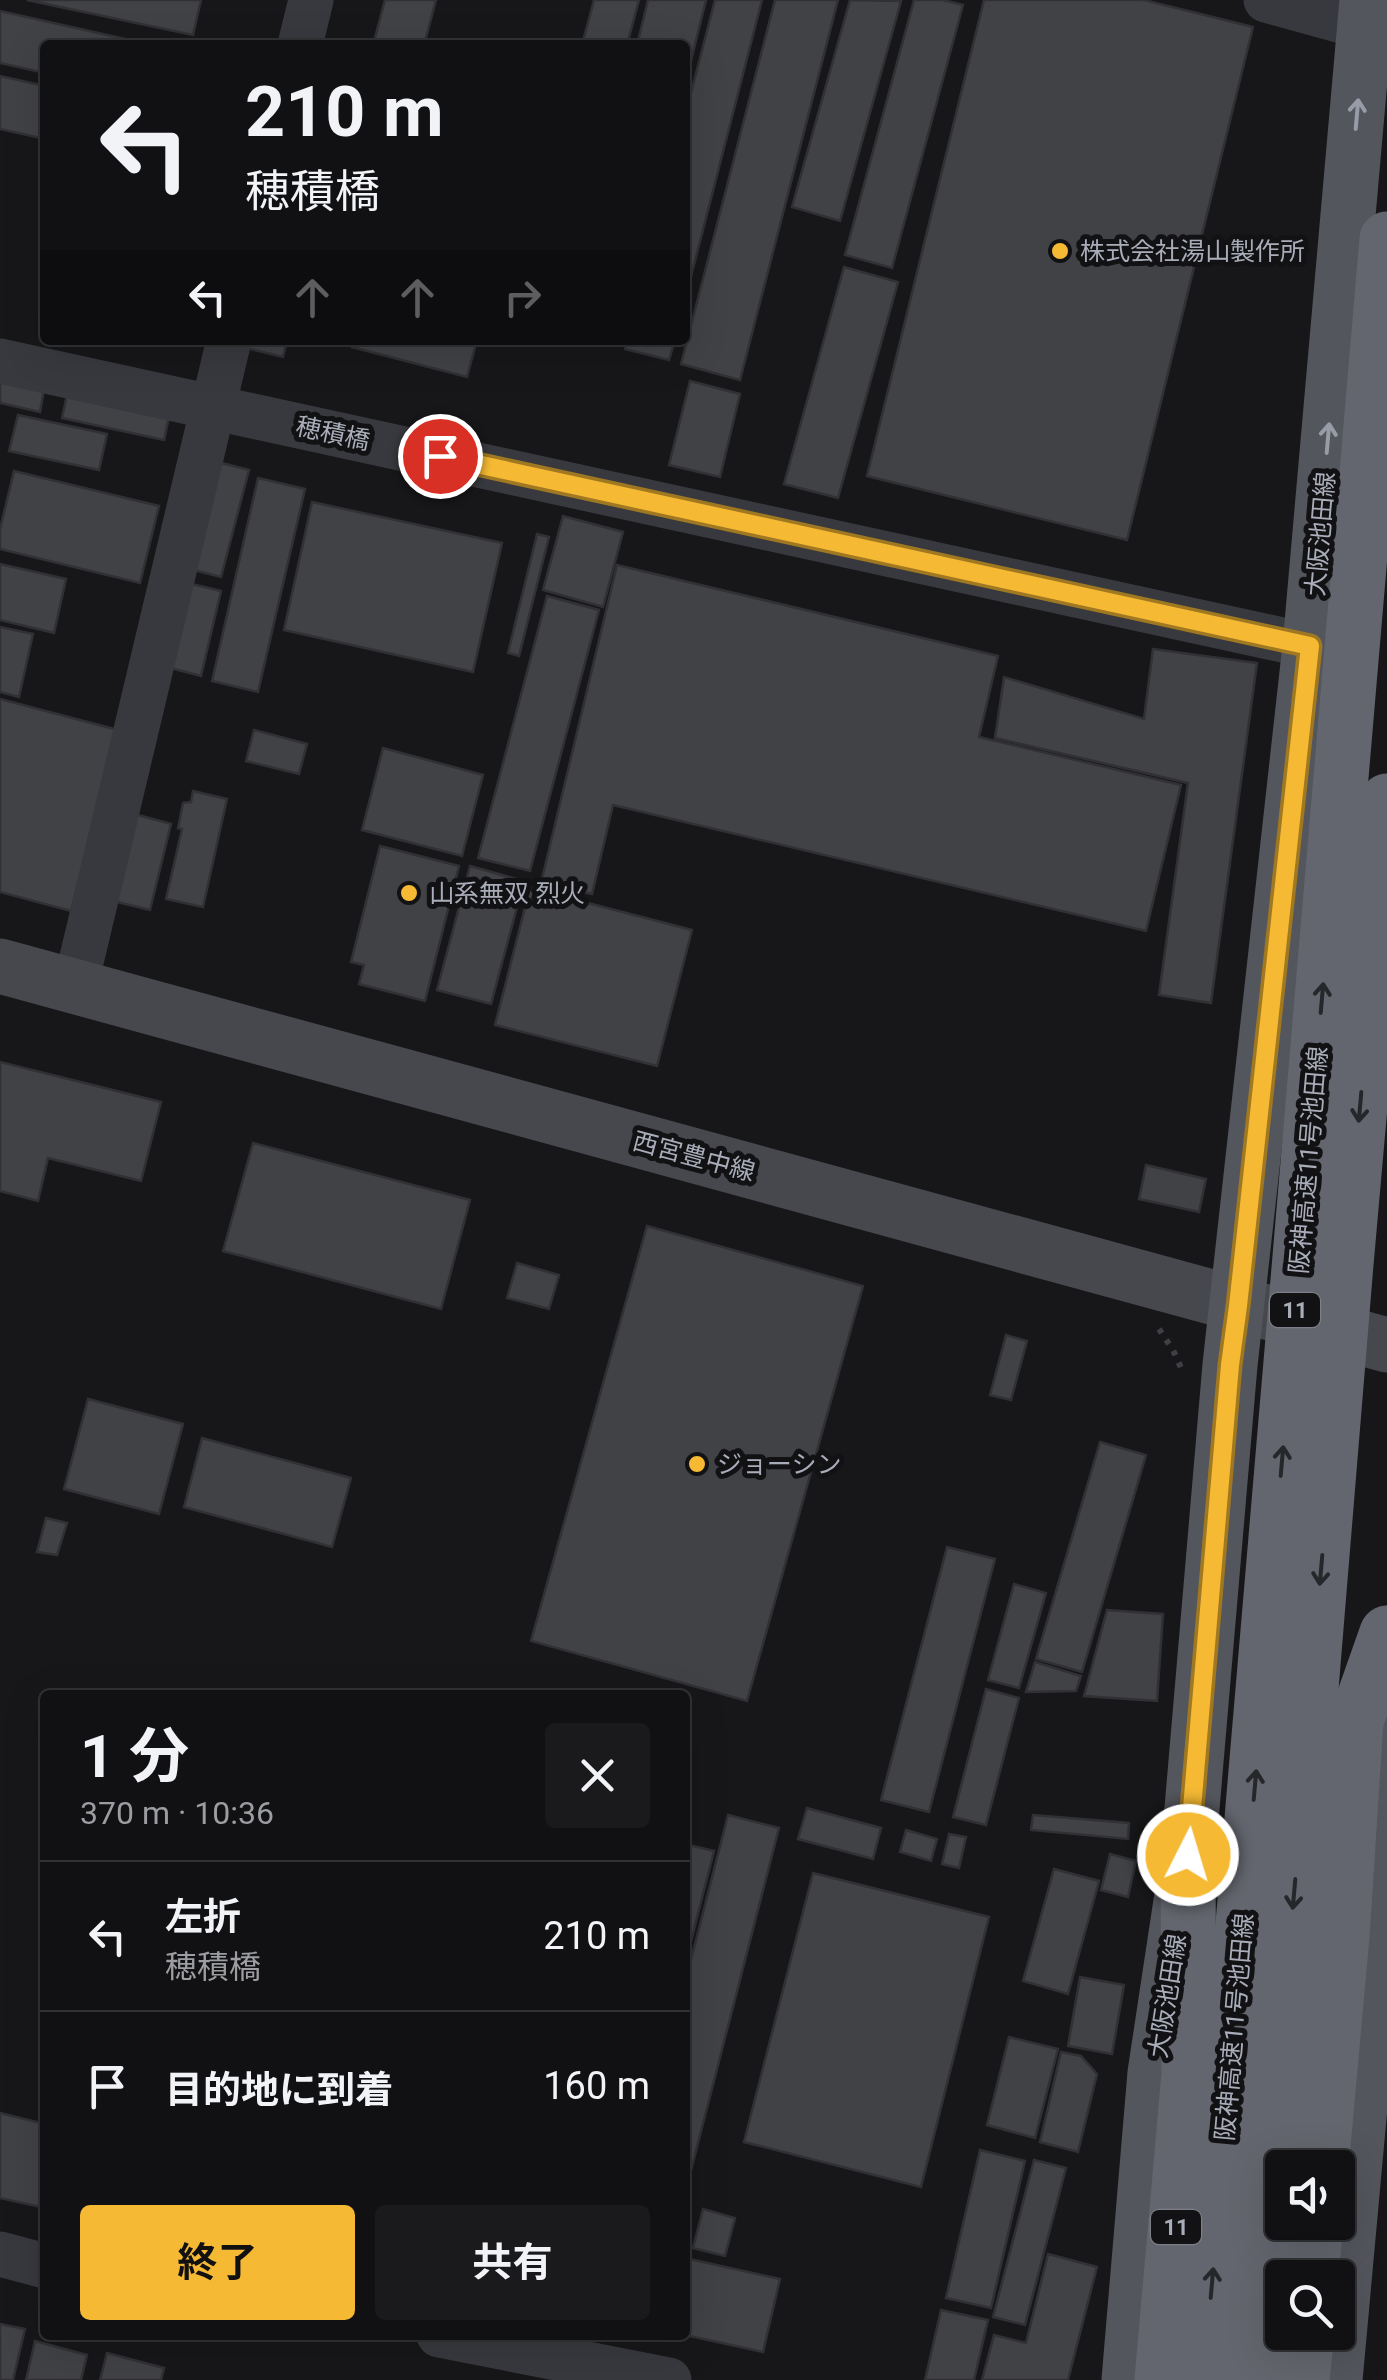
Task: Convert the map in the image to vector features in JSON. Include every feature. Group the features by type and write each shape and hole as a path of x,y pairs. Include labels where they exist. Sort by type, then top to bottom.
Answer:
{"highway":[{"name":"阪神高速11号池田線","path":"1204,2380 1387,239"},
{"name":"阪神高速11号池田線","path":"1254,2380 1387,801"},
{"path":"1323,2150 1356,1721 1387,1633"},
{"name":"11","path":"1162,2380 1189,2074 1188,1855"},
{"path":"1302,2380 1305,2350"}],"main road":[{"name":"大阪池田線","path":"1129,2380 1155,2074 1188,1855 1230,1365 1310,646 1366,14"},
{"path":"1310,646 1387,663"},
{"name":"西宮豊中線","path":"0,966 1387,1346"},
{"path":"1335,2380 1376,1931 1387,1739"}],"street":[{"path":"301,40 311,0"},
{"path":"1266,0 1366,14"},
{"path":"75,987 228,345"},
{"name":"穂積橋","path":"0,361 1310,646"},
{"path":"0,2254 40,2265"},
{"path":"465,2340 670,2380"}],"path":[{"path":"1158,1329 1188,1382"}],"building":[{"path":"27,0 201,0 193,35"},
{"path":"385,0 436,0 425,40 374,40"},
{"path":"594,0 639,0 628,40 583,40"},
{"path":"648,0 706,0 690,65 690,40 638,40"},
{"path":"715,0 762,0 690,281 690,97"},
{"path":"775,0 838,0 740,380 681,364 686,345 690,345 690,329"},
{"path":"850,0 901,1 840,221 792,207"},
{"path":"914,0 963,5 892,268 845,255"},
{"name":"株式会社湯山製作所","path":"984,0 1144,0 1253,27 1127,540 867,476"},
{"path":"0,11 130,40 40,40 40,72 0,63"},
{"path":"0,76 40,85 40,138 0,129"},
{"path":"844,267 898,282 838,498 784,484"},
{"path":"238,345 286,345 283,357"},
{"path":"353,345 476,345 467,377"},
{"path":"626,345 674,345 669,360 625,349"},
{"path":"0,380 44,390 40,412 0,403"},
{"path":"690,381 740,394 720,477 669,465"},
{"path":"67,395 169,417 164,440 62,418"},
{"path":"18,415 107,434 99,470 9,451"},
{"path":"206,459 249,470 221,577 178,566"},
{"path":"14,471 159,506 140,583 0,549 0,529"},
{"path":"258,478 305,489 258,692 212,681"},
{"path":"312,502 502,543 473,672 284,630"},
{"path":"563,516 623,532 603,607 543,590"},
{"path":"537,534 549,537 519,656 508,653"},
{"path":"0,564 66,579 54,633 0,620"},
{"path":"617,565 998,656 979,737 1181,785 1146,931 613,805 592,894 541,883"},
{"path":"179,581 221,591 201,676 159,665"},
{"path":"547,596 599,610 530,871 478,858"},
{"path":"0,627 33,634 19,697 0,692"},
{"path":"1153,649 1257,663 1211,1003 1159,995 1188,783 995,738 1004,677 1144,719"},
{"path":"0,699 118,730 71,911 0,892"},
{"path":"254,730 307,744 299,774 246,761"},
{"path":"383,748 483,775 462,856 362,830"},
{"path":"193,791 227,799 203,907 166,899 182,829 178,828 183,803 191,802"},
{"path":"127,812 171,824 150,910 105,899"},
{"path":"380,846 459,866 425,1001 359,984 364,965 351,962"},
{"path":"470,866 524,881 491,1004 437,990"},
{"path":"530,888 692,930 657,1066 495,1025"},
{"path":"0,1062 161,1102 141,1181 48,1158 38,1201 0,1191"},
{"path":"253,1143 470,1200 441,1309 223,1251"},
{"path":"1146,1165 1206,1179 1199,1212 1139,1199"},
{"name":"ジョーシン","path":"647,1226 863,1286 747,1701 531,1641"},
{"path":"517,1263 559,1275 549,1309 507,1298"},
{"path":"1006,1335 1027,1341 1011,1400 990,1395"},
{"path":"88,1399 183,1424 159,1514 64,1489"},
{"path":"202,1438 351,1478 332,1547 184,1507"},
{"path":"1100,1442 1146,1455 1082,1672 1036,1659"},
{"path":"46,1518 67,1523 57,1555 37,1552"},
{"path":"947,1547 995,1559 929,1812 881,1800"},
{"path":"1014,1584 1046,1593 1019,1688 988,1680"},
{"path":"1107,1610 1163,1614 1157,1701 1084,1696"},
{"path":"1035,1662 1081,1676 1076,1691 1026,1692"},
{"path":"986,1689 1019,1698 986,1825 953,1817"},
{"path":"807,1808 881,1828 873,1859 798,1839"},
{"path":"728,1815 779,1828 690,2174 690,1963"},
{"path":"1033,1815 1129,1823 1128,1839 1031,1830"},
{"path":"906,1830 937,1839 931,1861 900,1852"},
{"path":"949,1834 966,1837 959,1868 942,1864"},
{"path":"690,1845 714,1851 690,1945"},
{"path":"1110,1854 1136,1861 1128,1897 1101,1890"},
{"path":"1054,1869 1099,1881 1068,1994 1023,1981"},
{"path":"813,1873 989,1917 921,2187 744,2142"},
{"path":"1080,1977 1124,1985 1112,2054 1068,2046"},
{"path":"1009,2037 1058,2049 1035,2138 987,2125"},
{"path":"1061,2052 1081,2056 1097,2074 1078,2152 1040,2142"},
{"path":"0,2113 40,2123 40,2207 0,2198"},
{"path":"980,2150 1025,2161 991,2308 946,2298"},
{"path":"1034,2160 1066,2168 1025,2325 993,2317"},
{"path":"703,2209 735,2218 725,2256 693,2248"},
{"path":"1048,2254 1097,2267 1068,2380 982,2380 994,2335 1026,2343"},
{"path":"690,2259 780,2279 763,2352 690,2336"},
{"path":"941,2310 988,2320 974,2380 925,2380"},
{"path":"0,2324 25,2329 13,2380 0,2380"},
{"path":"35,2341 87,2355 81,2380 26,2380"},
{"path":"107,2353 164,2368 161,2380 100,2380"}],"place":[{"name":"株式会社湯山製作所","path":"1060,251"},
{"name":"山系無双 烈火","path":"409,893"},
{"name":"ジョーシン","path":"697,1464"}],"route":[{"path":"440,456 1310,646 1230,1365 1188,1855"}]}
